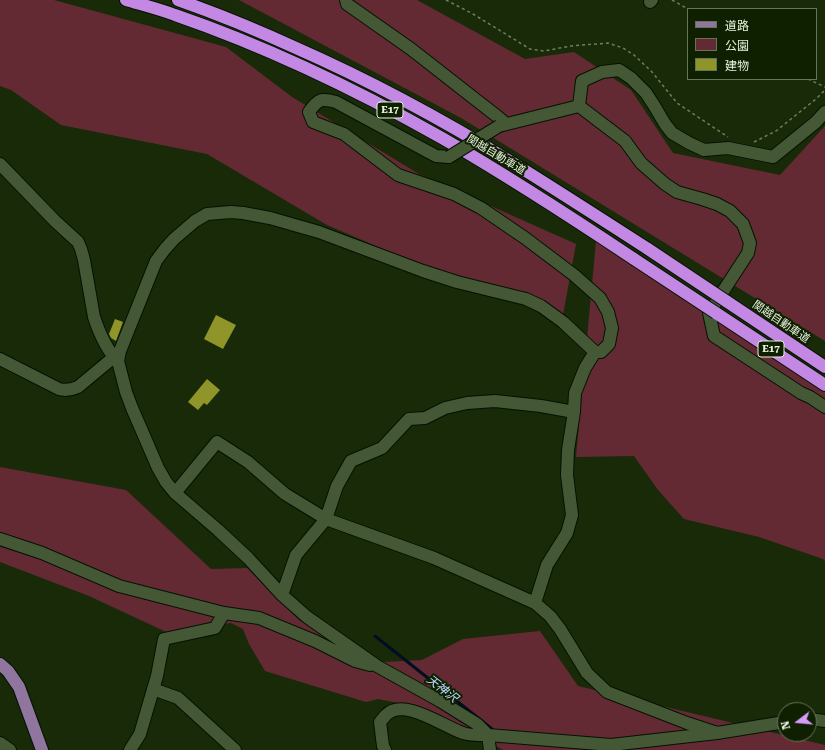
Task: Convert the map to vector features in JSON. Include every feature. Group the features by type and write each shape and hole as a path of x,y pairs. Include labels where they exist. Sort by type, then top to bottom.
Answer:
{"highway":[{"name":"関越自動車道","path":"126,0 216,30 268,51 374,101 501,173 716,312 825,385"},
{"name":"関越自動車道","path":"178,0 229,19 337,66 390,92 449,125 512,162 648,249 825,367"}],"main road":[{"path":"0,664 8,671 19,687 42,750"}],"street":[{"path":"346,0 347,4 411,49 498,117 502,125"},
{"path":"579,106 582,81 602,72 619,70 631,78 646,93 672,133 689,143 704,150 728,148 773,157 816,122 825,112"},
{"path":"0,359 59,389 72,390 78,387 116,359 156,261 165,249 184,229 207,214 231,212 277,220 318,232 457,282 526,299 541,306 563,322 595,352 601,352 609,344 612,328 608,312 600,298 574,275 525,238 481,208 454,194 398,175 344,134 313,122 309,112 315,103 324,99 336,102 436,156 449,156 502,125 579,106"},
{"path":"579,106 625,140 641,163 665,184 677,192 718,204 730,211 743,224 750,244 748,253 709,313 714,336 825,407"},
{"path":"0,164 55,221 78,242 83,254 94,317 97,325 104,342 116,359 132,408 158,468 166,482 175,493 248,558 282,595 307,617 377,666 440,701 477,724 488,735 490,750"},
{"path":"535,603 547,565 567,533 572,515 567,475 567,462 575,393 585,368 595,352"},
{"path":"282,595 296,555 326,519 337,486 351,461 382,448 409,419 425,418 445,408 467,403 495,401 541,406 574,412"},
{"path":"175,493 217,442 248,462 285,494 326,519 434,558 535,603 550,616 587,673 606,692 717,733"},
{"path":"0,539 42,553 119,586 224,613 259,618 315,641 355,662 377,666"},
{"path":"130,750 140,734 157,676 164,639 215,628 224,613"},
{"path":"153,689 178,698 235,750"},
{"path":"385,750 383,746 380,722 386,714 395,710 406,709 471,735 488,735 611,745 717,733 777,723"},
{"path":"0,743 10,750"}],"path":[{"path":"672,0 687,8"},
{"path":"810,80 825,87"}],"green space":[{"path":"0,0 54,0 226,47 292,97 419,174 576,244 563,315 457,281 327,225 207,154 61,125 11,90 0,86"},
{"path":"239,0 417,0 525,59 574,52 631,90 673,153 780,175 825,126 825,341 461,118"},
{"path":"596,241 775,360 825,387 825,561 759,537 684,519 658,490 634,456 576,457"},
{"path":"0,467 126,490 211,569 247,568 299,620 366,663 422,660 463,639 540,631 578,686 777,734 777,742 812,742 825,745 825,750 503,750 464,728 415,706 378,699 366,702 265,671 249,644 243,629 231,623 203,627 177,637 89,596 0,562"}],"building":[{"path":"216,315 236,325 223,349 204,339"},
{"path":"115,319 123,322 116,341 111,338 109,334"},
{"path":"207,379 220,390 207,405 204,403 198,410 188,402"}],"waterway":[{"name":"天神沢","path":"375,636 492,729 493,732"}]}
